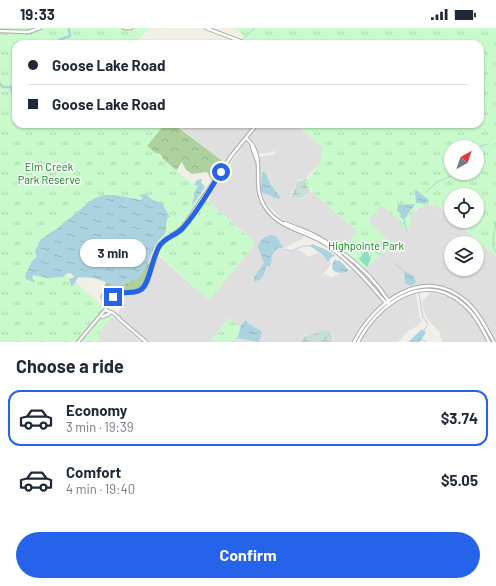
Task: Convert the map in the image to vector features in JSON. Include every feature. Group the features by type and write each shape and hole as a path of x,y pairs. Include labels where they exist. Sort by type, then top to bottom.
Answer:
{"street":[{"path":"0,31 25,33 40,28"},
{"path":"124,28 131,28"},
{"path":"206,28 238,40"},
{"path":"78,342 107,312 109,302 116,294 136,292 144,287 159,246 183,227 254,128"},
{"path":"245,139 254,149 258,165 257,181 264,206 274,218 287,226 316,238 335,251 363,275 385,302 390,304"},
{"path":"260,194 268,209 279,220 320,238 357,265 390,304"},
{"path":"354,342 366,322 385,302 400,292 418,287 437,287 452,292 463,299 475,310 494,342"},
{"path":"358,342 368,327 390,304 402,296 417,291 429,290 448,294 463,304 472,312 489,342"},
{"path":"107,312 119,318 146,342"}],"shaded area":[{"path":"181,128 253,128 225,163"},
{"path":"257,128 304,128 302,130 323,148 321,162 306,178 298,180 290,196 301,199 312,192 357,232 341,251 315,234 281,219 266,203 260,189 260,157 275,154 276,151 259,154 255,146 248,138"},
{"path":"245,142 252,148 256,161 257,189 266,210 280,223 306,234 302,239 282,249 290,252 297,250 301,251 309,257 317,253 323,255 331,264 319,280 325,274 331,278 341,273 348,272 353,268 381,300 381,303 361,325 351,342 335,342 331,333 327,330 304,336 300,342 234,342 243,330 229,318 210,342 149,342 118,315 127,286 154,252 209,300 256,243 209,202 211,194"},
{"path":"436,204 444,211 444,228 463,228 472,236 444,236 444,276 484,276 484,246 496,257 496,342 470,303 457,294 430,286 423,286 403,290 390,297 387,296 364,270 381,254 388,240 368,220 381,205 399,220 407,232 412,214 420,207"},
{"path":"431,292 454,299 465,307 476,320 488,342 442,342 440,333 427,318 423,307 422,302"},
{"path":"412,293 416,295 420,316 412,316 420,317 422,321 417,326 407,332 398,342 360,342 369,328 388,307 399,299"},
{"path":"112,317 141,342 98,342 101,331 110,334 100,330"}],"green space":[{"name":"Elm Creek Park Reserve","path":"0,28 149,28 138,40 12,40 12,128 162,128 147,146 208,196 205,199 256,243 209,300 157,253 164,242 160,245 164,226 39,256 30,277 34,274 66,274 105,308 76,342 0,342"},
{"name":"Highpointe Park","path":"234,28 496,28 496,140 489,144 496,142 496,257 484,246 484,236 472,236 463,228 484,228 484,188 444,188 444,211 436,204 434,206 435,214 432,205 417,208 412,214 407,232 399,220 381,205 376,211 380,218 375,212 364,225 369,221 388,240 392,250 381,254 364,270 341,251 357,232 304,184 321,162 323,148 302,130 304,128 484,128 484,40 241,39 243,35"},
{"path":"155,128 179,128 225,163 213,183 207,172 192,174 186,170 182,162 175,172 168,166 160,154 147,152 140,136"},
{"path":"307,178 310,193 301,198 291,197 297,182"},
{"path":"366,250 371,258 367,267 359,259"},
{"path":"147,263 150,263 148,276 141,288 119,292 110,297 105,303 103,302 100,297 106,282 113,285 120,285 132,279 134,280 141,274"},
{"path":"109,315 112,317 101,330 111,335 101,331 98,342 80,342 102,317"},
{"path":"229,318 244,330 234,342 210,342"},
{"path":"326,330 330,332 334,342 301,342 303,337"}],"water":[{"path":"262,172 266,173 269,182 280,197 279,199 263,193 261,190"},
{"path":"202,179 201,182 205,187 192,206 195,191 198,186 194,185 197,180"},
{"path":"415,189 429,200 428,203 416,203"},
{"path":"145,194 153,200 162,203 170,217 167,219 165,233 157,243 142,273 134,281 132,279 126,283 117,285 93,278 78,277 74,285 71,286 69,279 75,277 70,273 63,277 47,278 34,275 32,277 35,283 26,279 25,276 32,261 37,257 35,251 41,239 58,228 93,199 104,195 114,195 141,200 143,198 139,195"},
{"path":"415,204 404,220 400,217 401,214 397,211 398,205"},
{"path":"272,235 277,237 283,248 278,248 275,251 272,256 270,266 266,267 263,277 257,281 254,281 254,277 264,263 258,247 259,244 263,238"},
{"path":"312,244 329,251 335,256 331,257 329,261 327,261 323,255 310,246"},
{"path":"334,260 340,261 349,270 343,273 338,273 335,271 332,268"},
{"path":"404,271 414,276 416,282 412,286 405,283"},
{"path":"246,320 262,332 259,342 235,339 238,337 241,325"},
{"path":"422,329 426,332 420,342 408,342"}],"waterway":[{"path":"59,40 70,36 69,28"},
{"path":"244,38 255,28"},
{"path":"0,84 3,87 12,87"},
{"path":"12,87 12,92"},
{"path":"484,145 488,144"},
{"path":"426,192 437,182 444,179"},
{"path":"404,219 407,232"},
{"path":"495,230 496,222"},
{"path":"494,232 493,247 496,252"},
{"path":"377,253 370,246 387,243"},
{"path":"284,249 291,251 303,246 311,246"},
{"path":"378,253 382,255"},
{"path":"394,263 404,271"},
{"path":"419,294 423,317 428,324"},
{"path":"424,330 427,326"},
{"path":"324,342 330,332"},
{"path":"421,339 426,342"}],"route":[{"path":"113,297 115,294 122,292 136,292 144,287 159,246 163,241 181,230 221,172"}]}
